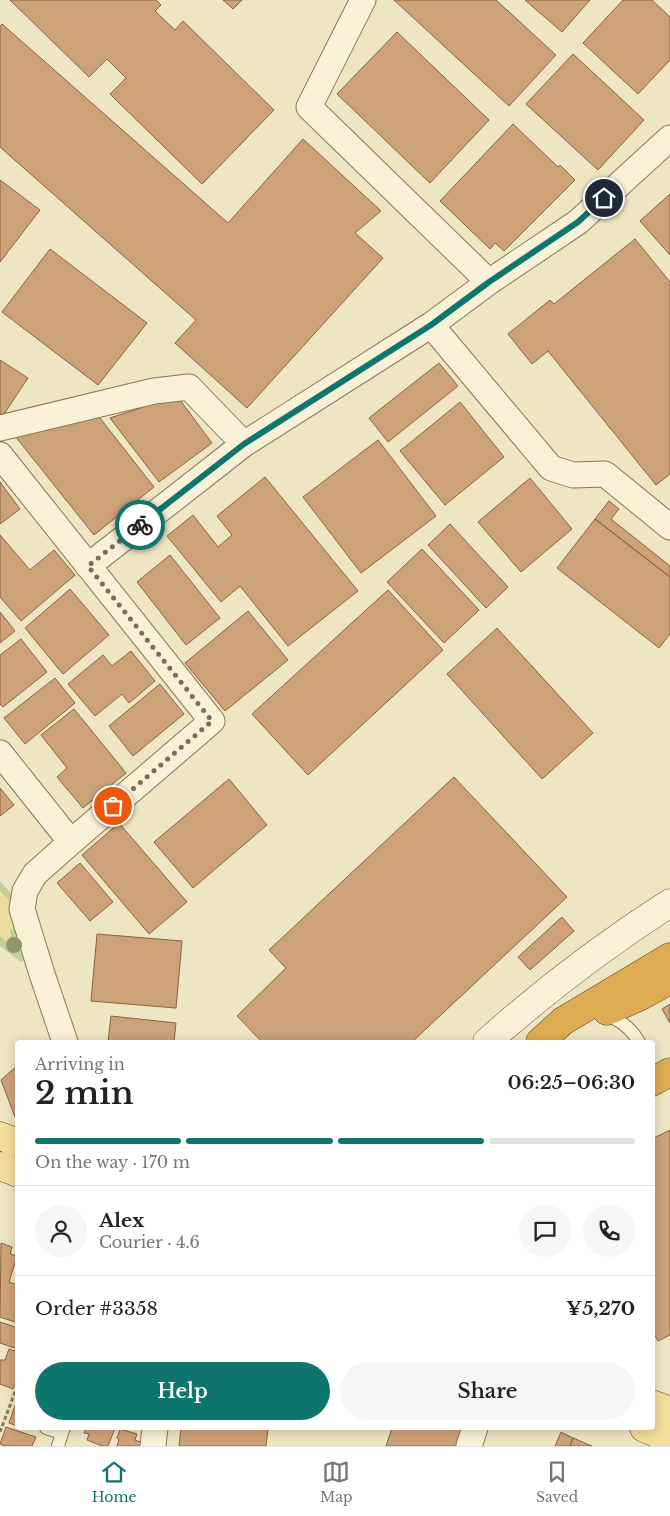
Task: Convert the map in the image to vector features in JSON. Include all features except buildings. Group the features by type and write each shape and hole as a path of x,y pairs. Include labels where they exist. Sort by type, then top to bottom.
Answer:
{"highway":[{"path":"542,1040 563,1021 670,957"},
{"path":"601,1013 638,998 670,980"},
{"path":"655,1080 670,1072"}],"main road":[{"path":"550,1040 567,1028 601,1013"},
{"path":"0,1136 15,1142"},
{"path":"0,1166 15,1172"},
{"path":"655,1405 670,1411"},
{"path":"649,1430 670,1439"}],"street":[{"path":"363,0 308,107 489,282"},
{"path":"88,566 244,444 431,325 489,282 578,222 670,138"},
{"path":"431,325 551,468 573,475 605,474 670,527"},
{"path":"0,428 154,391 189,387 244,444"},
{"path":"0,454 212,721 35,874 25,891 22,909 64,1040"},
{"path":"0,753 71,842"},
{"path":"489,1040 566,977 638,923 670,903"},
{"path":"153,1446 155,1430"},
{"path":"470,1446 474,1430"}],"lane":[{"path":"601,1013 626,1025 638,1040"},
{"path":"58,1446 63,1430"}],"path":[{"path":"0,1432 15,1392"}],"green space":[{"path":"0,881 14,897 28,957 21,962 0,946"}],"sand":[{"path":"0,891 15,906 16,925 10,930 11,936 6,941 0,936"}],"way so far":[{"path":"113,806 212,721 88,566 140,525"}],"route":[{"path":"140,525 244,444 431,325 489,282 578,222 604,198"}]}
